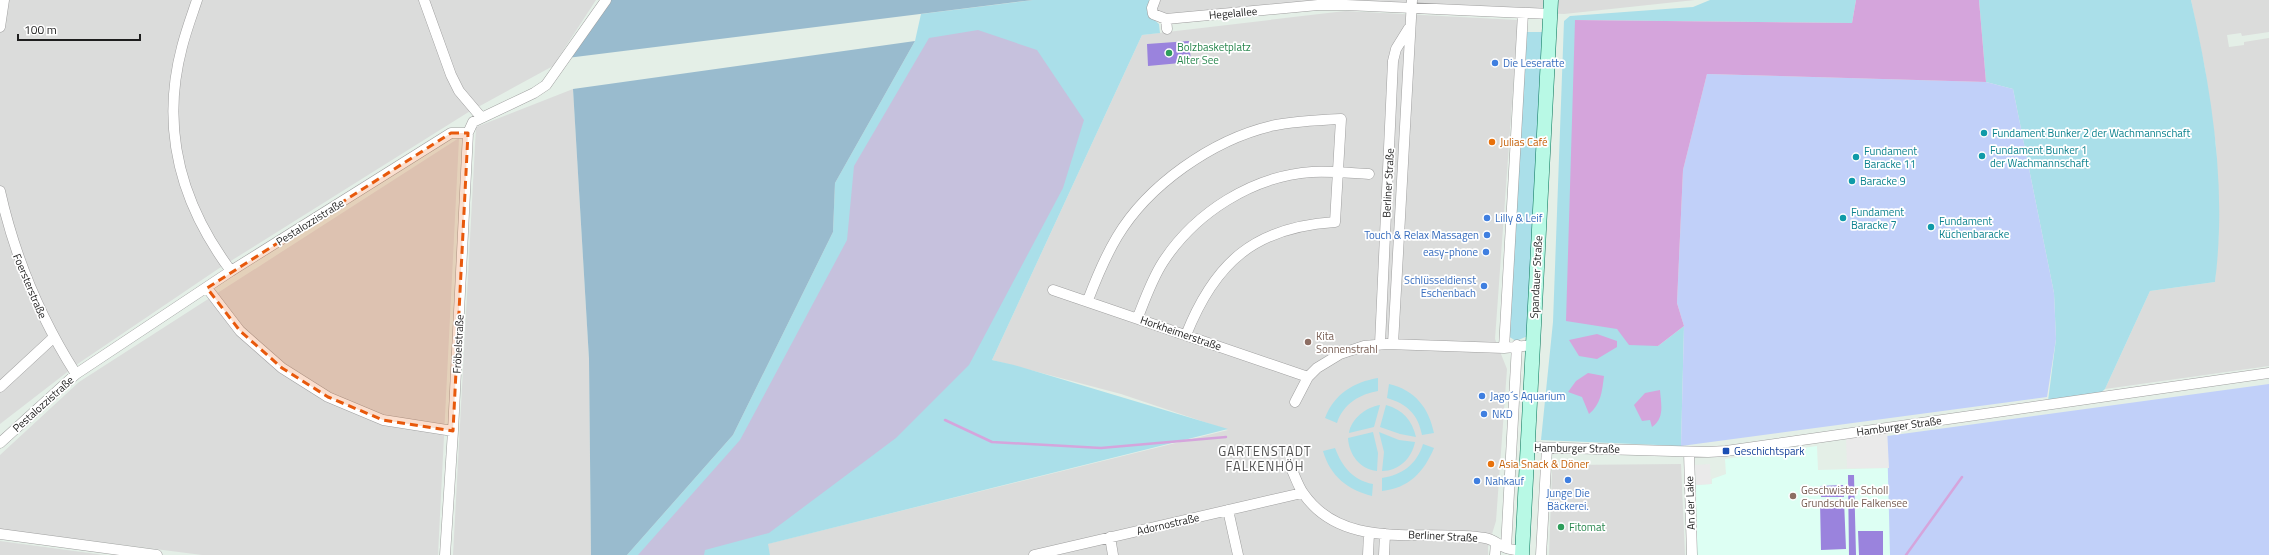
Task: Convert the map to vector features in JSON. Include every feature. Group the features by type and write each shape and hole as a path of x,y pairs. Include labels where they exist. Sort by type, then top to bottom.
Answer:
{"main road":[{"name":"Spandauer Straße","path":"1522,553 1551,0"}],"street":[{"path":"0,27 4,0"},
{"path":"197,0 182,47 175,90 174,119 177,152 190,201 216,250 231,271"},
{"path":"424,0 451,75 460,91 481,117"},
{"path":"468,132 473,122 481,117 534,93 546,85 606,0"},
{"name":"Hegelallee","path":"1155,0 1152,8 1154,14 1166,24 1318,5 1411,3 1550,14"},
{"name":"Berliner Straße","path":"1393,344 1404,176 1411,3"},
{"path":"1504,348 1523,13"},
{"name":"Berliner Straße","path":"1380,344 1393,62 1396,49 1410,27"},
{"path":"1088,300 1117,237 1129,220 1159,187 1190,163 1211,150 1252,132 1272,126 1296,122 1340,120 1335,222 1313,223 1272,234 1245,250 1221,271 1207,290 1186,335"},
{"name":"Pestalozzistraße","path":"0,443 76,374 231,271 451,133 468,132"},
{"name":"Fröbelstraße","path":"444,555 453,431 468,132"},
{"path":"1138,317 1162,263 1175,245 1205,215 1240,193 1269,181 1311,172 1369,174"},
{"name":"Foersterstraße","path":"0,191 16,254 53,338 76,374"},
{"path":"207,288 240,331 282,368 315,389 350,407 383,420 453,431"},
{"name":"Horkheimerstraße","path":"1053,290 1138,317 1308,377"},
{"path":"0,387 53,338"},
{"path":"1295,402 1308,377 1317,368 1340,354 1364,346 1393,344 1504,348 1517,345 1533,345"},
{"path":"1506,548 1517,345"},
{"name":"Hamburger Straße","path":"1528,447 1708,452 1765,446 2269,373"},
{"path":"1541,555 1547,448"},
{"name":"An der Lake","path":"1689,452 1692,555"},
{"name":"Berliner Straße","path":"1291,468 1302,492 1328,517 1355,531 1385,534 1486,538 1506,548 1522,553"},
{"name":"Adornostraße","path":"1034,555 1302,492"},
{"path":"1228,510 1238,555"},
{"path":"1368,555 1369,533"},
{"path":"0,534 157,555"},
{"path":"1384,555 1385,534"},
{"path":"1110,537 1113,555"},
{"path":"1495,555 1496,543"}],"highlighted area":[{"path":"451,133 468,133 453,431 383,420 328,397 282,368 240,331 207,288"}],"shaded area":[{"path":"0,0 596,0 553,66 467,113 218,269 79,363 0,424"},
{"path":"606,0 1033,0 567,58"},
{"path":"1033,0 1153,0 1148,14 1159,24 1160,33 1142,35 992,360 1014,365 1228,429 768,544 770,555 627,555 733,435 833,232 835,183 915,41 921,14"},
{"path":"1153,0 1695,0 1564,14 1346,5 1165,25 1148,14"},
{"path":"1710,0 1856,0 1852,23 1575,20 1617,329 1658,346 1684,326 1681,446 1541,440 1553,322 1564,21 1570,16 1693,7"},
{"path":"1856,0 1979,0 1986,82 1707,74 1683,170 1677,303 1684,326 1658,346 1629,345 1617,329 1566,321 1575,20 1852,23"},
{"path":"1979,0 2191,0 2199,35 2211,105 2215,140 2219,211 2215,282 2150,291 2105,389 2099,394 2048,401 2056,339 2054,293 2013,89 1986,82"},
{"path":"2191,0 2269,0 2269,32 2242,36 2241,33 2227,35 2229,47 2244,45 2244,42 2269,38 2269,366 2105,389 2150,291 2215,282 2219,230 2216,146 2205,69"},
{"name":"GARTENSTADT FALKENHÖH","path":"1345,11 1518,20 1495,339 1507,369 1496,521 1488,547 1488,555 770,555 767,544 1228,430 1121,394 992,360 1142,35"},
{"path":"978,30 1037,50 1084,120 1063,188 969,365 896,438 769,533 705,550 704,555 638,555 740,440 847,240 854,166 929,38"},
{"path":"1527,32 1543,32 1528,336 1516,341 1508,336"},
{"path":"915,41 835,183 833,232 733,435 627,555 591,555 589,359 573,89"},
{"name":"Bolzbasketplatz Alter See","path":"1189,41 1191,62 1148,66 1147,44"},
{"path":"1707,74 1986,82 2013,89 2054,293 2056,339 2047,397 1681,446 1684,326 1677,303 1683,170"},
{"path":"573,89 589,359 591,555 453,555 476,127"},
{"path":"459,138 438,555 202,555 0,529 0,455 79,382"},
{"path":"1597,334 1617,341 1617,347 1597,359 1579,356 1569,340"},
{"path":"1588,373 1604,376 1602,392 1596,406 1589,414 1582,397 1568,392 1576,381"},
{"path":"1378,378 1378,391 1371,392 1353,401 1343,410 1337,423 1325,418 1334,402 1346,390 1369,380"},
{"path":"1389,384 1406,391 1419,401 1429,416 1434,433 1422,435 1418,421 1410,411 1400,403 1387,398"},
{"path":"2269,384 2269,555 1890,555 1887,436"},
{"path":"1660,390 1661,415 1652,427 1650,420 1642,421 1634,405 1645,393"},
{"path":"1380,405 1374,427 1349,433 1350,428 1360,414 1370,408"},
{"path":"1386,405 1406,416 1416,437 1400,434 1380,427"},
{"path":"1887,429 1889,468 1847,468 1846,436"},
{"path":"1373,432 1378,453 1377,471 1365,467 1356,460 1351,450 1348,438"},
{"path":"1379,432 1399,440 1415,442 1408,458 1394,469 1382,471 1384,452"},
{"path":"1423,444 1434,448 1430,457 1420,471 1408,482 1392,489 1382,491 1382,478 1396,474 1413,463"},
{"name":"Geschwister Scholl Grundschule Falkensee","path":"1817,446 1818,470 1889,468 1890,555 1697,555 1696,485 1712,484 1712,479 1726,474 1725,459"},
{"path":"1335,448 1341,461 1354,476 1373,484 1372,496 1355,490 1335,475 1326,460 1323,451"},
{"path":"1681,464 1685,555 1549,555 1552,470 1564,465"},
{"path":"1710,464 1711,484 1696,485 1695,465"},
{"path":"1848,475 1854,475 1856,555 1849,555"},
{"path":"1843,485 1844,497 1821,497 1820,486"},
{"path":"1844,500 1846,549 1821,550 1820,501"},
{"path":"1858,531 1883,531 1883,555 1859,555"},
{"path":"0,541 104,555 0,555"}],"waterway":[{"path":"945,420 992,442 1101,448 1226,437"},
{"path":"1906,555 1962,477"}],"place":[{"name":"Bolzbasketplatz Alter See","path":"1169,53"},
{"name":"Die Leseratte","path":"1495,63"},
{"name":"Fundament Bunker 2 der Wachmannschaft","path":"1984,133"},
{"name":"Julias Café","path":"1492,142"},
{"name":"Fundament Bunker 1 der Wachmannschaft","path":"1982,156"},
{"name":"Fundament Baracke 11","path":"1856,157"},
{"name":"Baracke 9","path":"1852,181"},
{"name":"Lilly & Leif","path":"1487,218"},
{"name":"Fundament Baracke 7","path":"1843,218"},
{"name":"Fundament Küchenbaracke","path":"1931,227"},
{"name":"Touch & Relax Massagen","path":"1487,235"},
{"name":"easy-phone","path":"1486,252"},
{"name":"Schlüsseldienst Eschenbach","path":"1484,286"},
{"name":"Kita Sonnenstrahl","path":"1308,342"},
{"name":"Jago´s Aquarium","path":"1482,396"},
{"name":"NKD","path":"1484,414"},
{"name":"Geschichtspark","path":"1726,451"},
{"name":"Asia Snack & Döner","path":"1491,464"},
{"name":"Junge Die Bäckerei.","path":"1568,480"},
{"name":"Nahkauf","path":"1477,481"},
{"name":"Geschwister Scholl Grundschule Falkensee","path":"1793,496"},
{"name":"Fitomat","path":"1561,527"}],"district":[{"name":"GARTENSTADT FALKENHÖH","path":"1265,458"}]}
